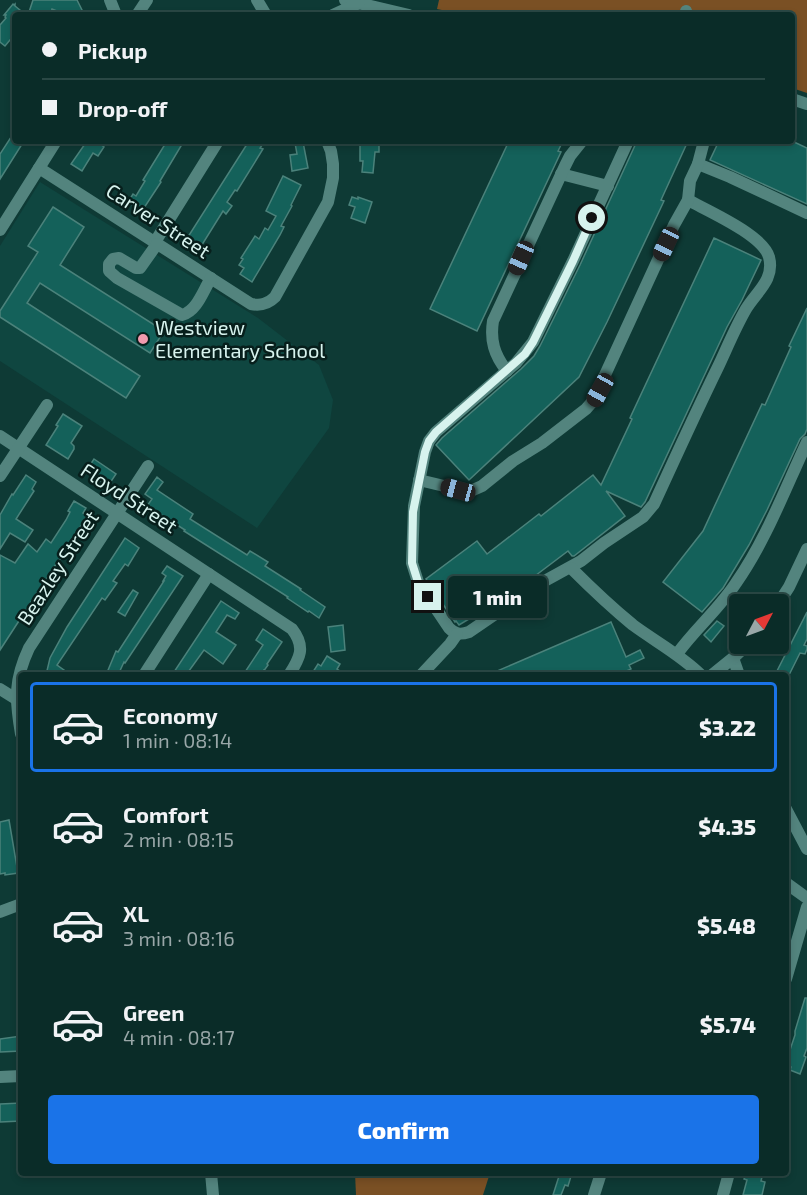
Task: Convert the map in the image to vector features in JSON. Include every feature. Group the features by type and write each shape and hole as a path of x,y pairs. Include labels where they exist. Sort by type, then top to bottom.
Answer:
{"street":[{"path":"345,0 397,6"},
{"path":"339,12 358,3"},
{"path":"0,230 54,144"},
{"path":"211,278 193,309 182,315 117,278 109,271 109,264 113,259 119,258 140,268 216,144"},
{"name":"Carver Street","path":"39,168 251,304 264,305 275,297 328,202 333,171 328,144"},
{"path":"507,370 500,362 493,346 491,329 493,321 561,174 570,156 580,144"},
{"path":"627,144 533,342 525,354 436,432 425,452 413,512 412,563 418,582 448,628 457,633 469,632 541,583 571,568 650,510 745,310 766,282 769,272 769,255 756,238 688,200"},
{"path":"419,480 458,490 473,490 482,486 513,461 542,443 593,401 674,225 688,200 690,181 698,164 703,144"},
{"path":"698,164 807,213"},
{"path":"561,174 608,186"},
{"path":"0,476 47,405"},
{"name":"Floyd Street","path":"0,436 292,629 297,636 301,650 291,672"},
{"path":"677,654 735,585 750,563 807,442"},
{"name":"Beazley Street","path":"20,672 29,648 148,466"},
{"path":"784,594 807,549"},
{"path":"571,568 614,610 677,654 698,672"},
{"path":"146,672 209,574"},
{"path":"424,672 450,644 457,633"},
{"path":"716,672 737,654"},
{"path":"733,658 738,672"},
{"name":"Beazley Street","path":"18,682 16,699 18,713"},
{"path":"0,688 16,699"},
{"path":"789,815 807,849"},
{"path":"789,885 807,898"},
{"path":"789,969 807,907"},
{"path":"0,1077 18,1076"},
{"path":"211,1176 213,1195"},
{"path":"594,1195 600,1176"},
{"path":"723,1195 728,1176"}],"shaded area":[{"path":"439,0 807,0 807,93 795,89 795,12 452,12 437,9"},
{"name":"Westview Elementary School","path":"40,182 258,318 319,365 333,400 329,428 257,528 0,361 0,246"},
{"path":"355,1176 489,1176 483,1195 356,1195"}],"building":[{"path":"33,0 77,0 83,12 60,12 52,9 51,12 29,12"},
{"path":"13,4 22,12 12,12 12,38 5,46 0,42 0,25 6,18 4,15"},
{"path":"12,136 12,144 22,144 0,179 0,154"},
{"path":"795,142 807,148 807,204 710,160 718,144"},
{"path":"85,144 100,144 104,147 98,156 93,153 82,171 71,164"},
{"path":"165,144 182,144 142,211 128,202 133,194 136,196 145,181 143,180"},
{"path":"247,144 263,144 260,148 263,149 237,191 235,190 227,202 232,206 226,214 223,211 200,248 186,240"},
{"path":"295,144 303,144 308,168 292,171 290,155 297,154"},
{"path":"360,144 379,144 379,152 375,152 373,173 362,172 363,161 360,161"},
{"path":"508,144 562,144 558,151 561,152 477,331 430,309"},
{"path":"636,144 687,144 661,200 664,201 579,377 469,480 436,445 534,356 580,265"},
{"path":"283,176 301,185 281,226 284,227 280,235 252,282 240,274 244,268 239,265 243,259 241,258 255,236 259,239 265,228 268,230 276,216 266,211"},
{"path":"352,197 372,202 365,223 351,218 355,207 349,205"},
{"path":"53,207 84,227 60,265 164,331 150,353 40,283 27,303 140,376 126,398 0,317 0,311 38,252 28,246"},
{"path":"714,238 761,260 645,502 641,507 606,491 625,516 574,556 568,551 515,591 508,582 465,614 469,619 459,625 426,579 477,541 487,554 539,514 541,516 593,475 601,485"},
{"path":"807,308 807,429 749,545 723,588 702,612 663,582 703,531 762,404 765,405"},
{"path":"63,414 82,426 71,443 74,449 68,459 46,445"},
{"path":"94,459 116,474 108,486 86,471"},
{"path":"26,475 36,482 32,489 34,491 16,519 33,530 25,542 10,533 0,549 0,515"},
{"path":"157,477 163,482 157,490 193,514 190,519 247,555 250,551 268,562 265,566 325,607 319,618 147,506 152,499 145,494"},
{"path":"74,501 86,508 83,513 87,516 0,650 0,555 15,563 28,544 37,552 46,539 51,543 66,520"},
{"path":"125,538 139,548 128,566 125,564 113,581 117,583 105,600 102,598 57,665 67,672 47,672 50,658 67,627"},
{"path":"167,566 183,576 119,672 107,672 116,651 118,652 164,581 166,576 162,573"},
{"path":"133,590 138,593 125,616 118,612"},
{"path":"221,601 239,613 235,619 227,615 216,632 236,645 223,664 204,650 188,672 174,672"},
{"path":"807,612 805,654 800,653 789,675 789,672 777,671 786,654 789,654 789,647"},
{"path":"717,621 724,626 711,642 704,635"},
{"path":"611,622 626,657 640,650 644,658 629,665 631,669 624,672 495,672"},
{"path":"343,625 345,650 331,652 328,627"},
{"path":"263,629 282,642 263,672 245,672 263,645 256,640"},
{"path":"327,656 340,664 337,669 342,672 313,672 318,664 321,666"},
{"path":"9,820 18,873 5,875 5,873 0,874 0,822"},
{"path":"805,998 807,998 807,1048 800,1074 790,1070 791,1067 789,1067 789,1053"},
{"path":"18,1036 18,1051 0,1052 0,1039"},
{"path":"18,1103 18,1121 0,1122 0,1104"},
{"path":"559,1176 571,1176 568,1186 565,1185 561,1195 553,1195"},
{"path":"745,1176 762,1176 761,1181 765,1182 762,1195 743,1195 747,1180 744,1179"}],"place":[{"name":"Westview Elementary School","path":"143,339"}],"route":[{"path":"428,597 414,574 412,563 413,512 429,441 436,432 525,354 573,261 592,218"}]}
